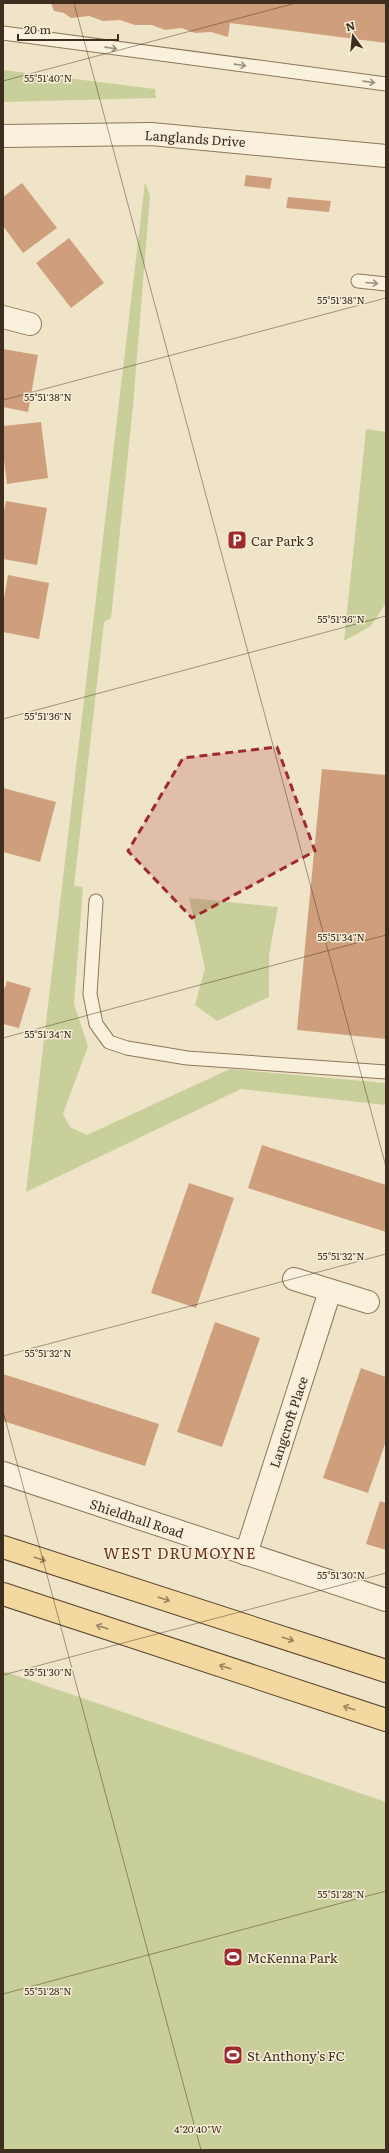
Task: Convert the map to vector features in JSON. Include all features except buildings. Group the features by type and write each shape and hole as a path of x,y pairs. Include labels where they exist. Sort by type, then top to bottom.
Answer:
{"main road":[{"path":"3,1547 386,1671"},
{"path":"3,1594 386,1720"}],"street":[{"name":"Langlands Drive","path":"3,136 151,134 386,156"},
{"path":"3,317 30,324"},
{"path":"294,1279 368,1302"},
{"name":"Langcroft Place","path":"246,1554 330,1291"},
{"name":"Shieldhall Road","path":"3,1473 386,1600"}],"lane":[{"path":"3,33 386,84"},
{"path":"358,281 386,284"},
{"path":"96,901 90,994 96,1024 109,1042 127,1048 187,1058 386,1072"}],"highlighted area":[{"path":"277,747 315,851 192,918 128,851 183,758"}],"green space":[{"path":"3,70 155,89 156,98 3,102"},
{"path":"145,182 150,196 133,406 111,618 104,622 74,886 83,887 74,1004 88,1046 63,1114 70,1127 87,1135 230,1069 386,1083 386,1105 241,1089 26,1192"},
{"path":"366,429 386,432 386,603 371,626 344,641"},
{"path":"189,898 278,907 269,955 269,997 217,1021 195,1005 205,968"},
{"name":"McKenna Park","path":"3,1671 386,1802 386,2150 3,2150"}],"place":[{"name":"Car Park 3","path":"237,540"},
{"name":"McKenna Park","path":"233,1957"},
{"name":"St Anthony's FC","path":"233,2055"}],"district":[{"name":"WEST DRUMOYNE","path":"180,1552"}]}
